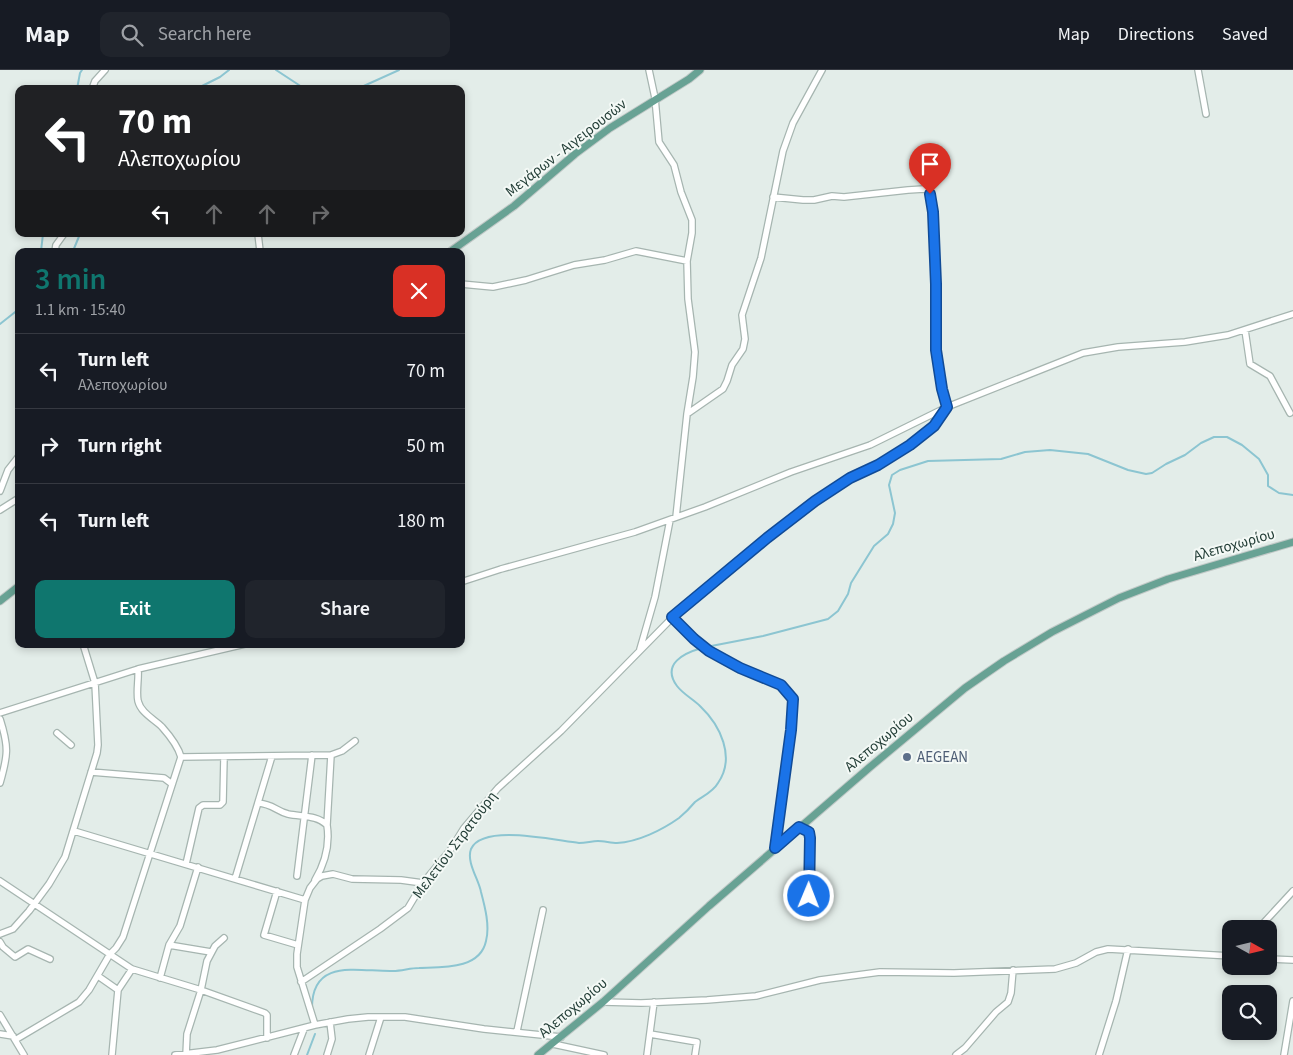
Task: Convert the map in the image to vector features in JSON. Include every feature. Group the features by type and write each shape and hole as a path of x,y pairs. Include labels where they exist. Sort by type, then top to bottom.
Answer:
{"main road":[{"name":"Μεγάρων - Αιγειρουσών","path":"455,248 514,206 594,139 628,115 700,70"},
{"name":"Αλεποχωρίου","path":"538,1055 603,1002 799,827 965,688 1004,660 1035,641 1092,611 1168,579 1293,542"},
{"path":"0,601 15,589"}],"street":[{"path":"94,85 105,70"},
{"path":"639,651 655,597 673,518 695,352 688,299 687,261 692,233 692,220 681,192 674,165 658,142 655,98 649,70"},
{"path":"686,414 723,389 732,365 743,349 745,339 742,315 761,258 783,151 793,122 822,70"},
{"path":"1198,70 1206,114"},
{"path":"773,197 802,200 908,190 924,189 928,191 933,212 938,364 947,407"},
{"path":"56,248 62,237"},
{"path":"465,284 493,287 526,280 574,265 605,260 636,251 687,261"},
{"path":"465,581 510,566 635,532 746,492 791,472 870,445 947,407 1072,357 1094,350 1185,342 1228,335 1293,314"},
{"path":"1245,330 1250,364 1270,376 1290,414"},
{"name":"Μελετίου Στρατούρη","path":"301,982 404,911 412,902 423,883 451,849 464,828 498,788 561,731 672,617 767,538 815,501 850,478 878,465 910,445 934,426 947,407"},
{"path":"0,491 8,470 15,461"},
{"path":"0,510 15,501"},
{"path":"672,617 709,651 740,668 781,685 793,699 791,730 775,848"},
{"path":"0,934 13,929 49,884 65,857 74,830 98,745 95,683 84,648"},
{"path":"0,713 138,669 227,648"},
{"path":"0,1034 14,1038 79,1002 98,976 122,937 181,757 177,747 168,735 144,713 140,705 138,669"},
{"path":"0,720 5,735 7,752 0,783"},
{"path":"56,733 72,745"},
{"path":"181,757 331,755 342,751 355,741"},
{"path":"297,876 312,755"},
{"path":"315,1025 297,967 298,945 305,900 323,866 325,858 331,755"},
{"path":"234,879 272,756"},
{"path":"186,864 199,808 203,804 220,805 223,802 224,757"},
{"path":"91,772 164,778 172,784"},
{"path":"258,803 270,805 289,814 315,818 327,825"},
{"path":"799,827 807,830 810,834 809,896"},
{"path":"74,830 305,900"},
{"path":"160,978 169,946 178,933 198,868"},
{"path":"313,884 322,876 333,874 352,879 401,880 423,883"},
{"path":"0,881 132,970 201,990 265,1013 267,1016 267,1038"},
{"path":"277,891 264,935 298,945"},
{"path":"1266,920 1293,891"},
{"path":"517,1031 543,910"},
{"path":"186,1054 187,1034 201,990 207,961 215,946 224,938"},
{"path":"0,942 16,957 28,949 50,959"},
{"path":"169,946 211,952"},
{"path":"603,1002 707,1000 756,996 820,980 880,972 954,973 1059,969 1076,964 1102,950 1128,949 1222,955"},
{"path":"1099,1055 1116,1001 1128,949"},
{"path":"1278,960 1293,960"},
{"path":"112,1055 118,990 132,970"},
{"path":"956,1055 964,1050 996,1012 1008,1002 1011,993 1013,970"},
{"path":"98,976 118,990"},
{"path":"647,1055 654,1002"},
{"path":"1284,1055 1293,1002"},
{"path":"0,1015 24,1055"},
{"path":"369,1055 381,1017"},
{"path":"175,1055 217,1050 330,1022 381,1017 410,1017 484,1029 561,1036"},
{"path":"326,1055 332,1038 330,1022"},
{"path":"294,1055 304,1029"},
{"path":"650,1034 697,1042 695,1055"},
{"path":"552,1044 581,1053 604,1055"}],"waterway":[{"path":"78,85 82,70"},
{"path":"204,85 229,70"},
{"path":"276,70 299,85"},
{"path":"366,85 399,70"},
{"path":"41,248 43,237"},
{"path":"74,248 79,237"},
{"path":"0,324 15,312"},
{"path":"706,647 763,636 828,619 838,611 848,594 851,583 874,546 888,534 893,524 895,513 889,485 892,475 900,470 928,461 1001,459 1025,452 1050,450 1088,454 1128,470 1146,474 1152,473 1214,437 1227,437 1242,445 1259,459 1268,475 1268,486 1279,493 1293,495"},
{"path":"312,1008 314,992 320,981 329,974 352,970 393,971 448,967 468,962 476,957 482,950 487,935 487,916 483,898 470,860 471,849 478,841 490,837 521,835 579,843 598,841 625,842 650,835 657,831 679,818 695,802 708,794 718,783 726,763 723,742 714,722 697,703 677,686 672,671 673,666 682,656 702,648"},
{"path":"307,1055 315,1034"}],"place":[{"name":"AEGEAN","path":"907,757"}],"route":[{"path":"809,896 809,832 799,827 775,848 794,704 792,696 784,687 776,682 751,674 709,651 686,632 672,617 767,538 815,501 850,478 889,459 930,430 947,407 936,350 936,284 933,212 930,194"}]}
